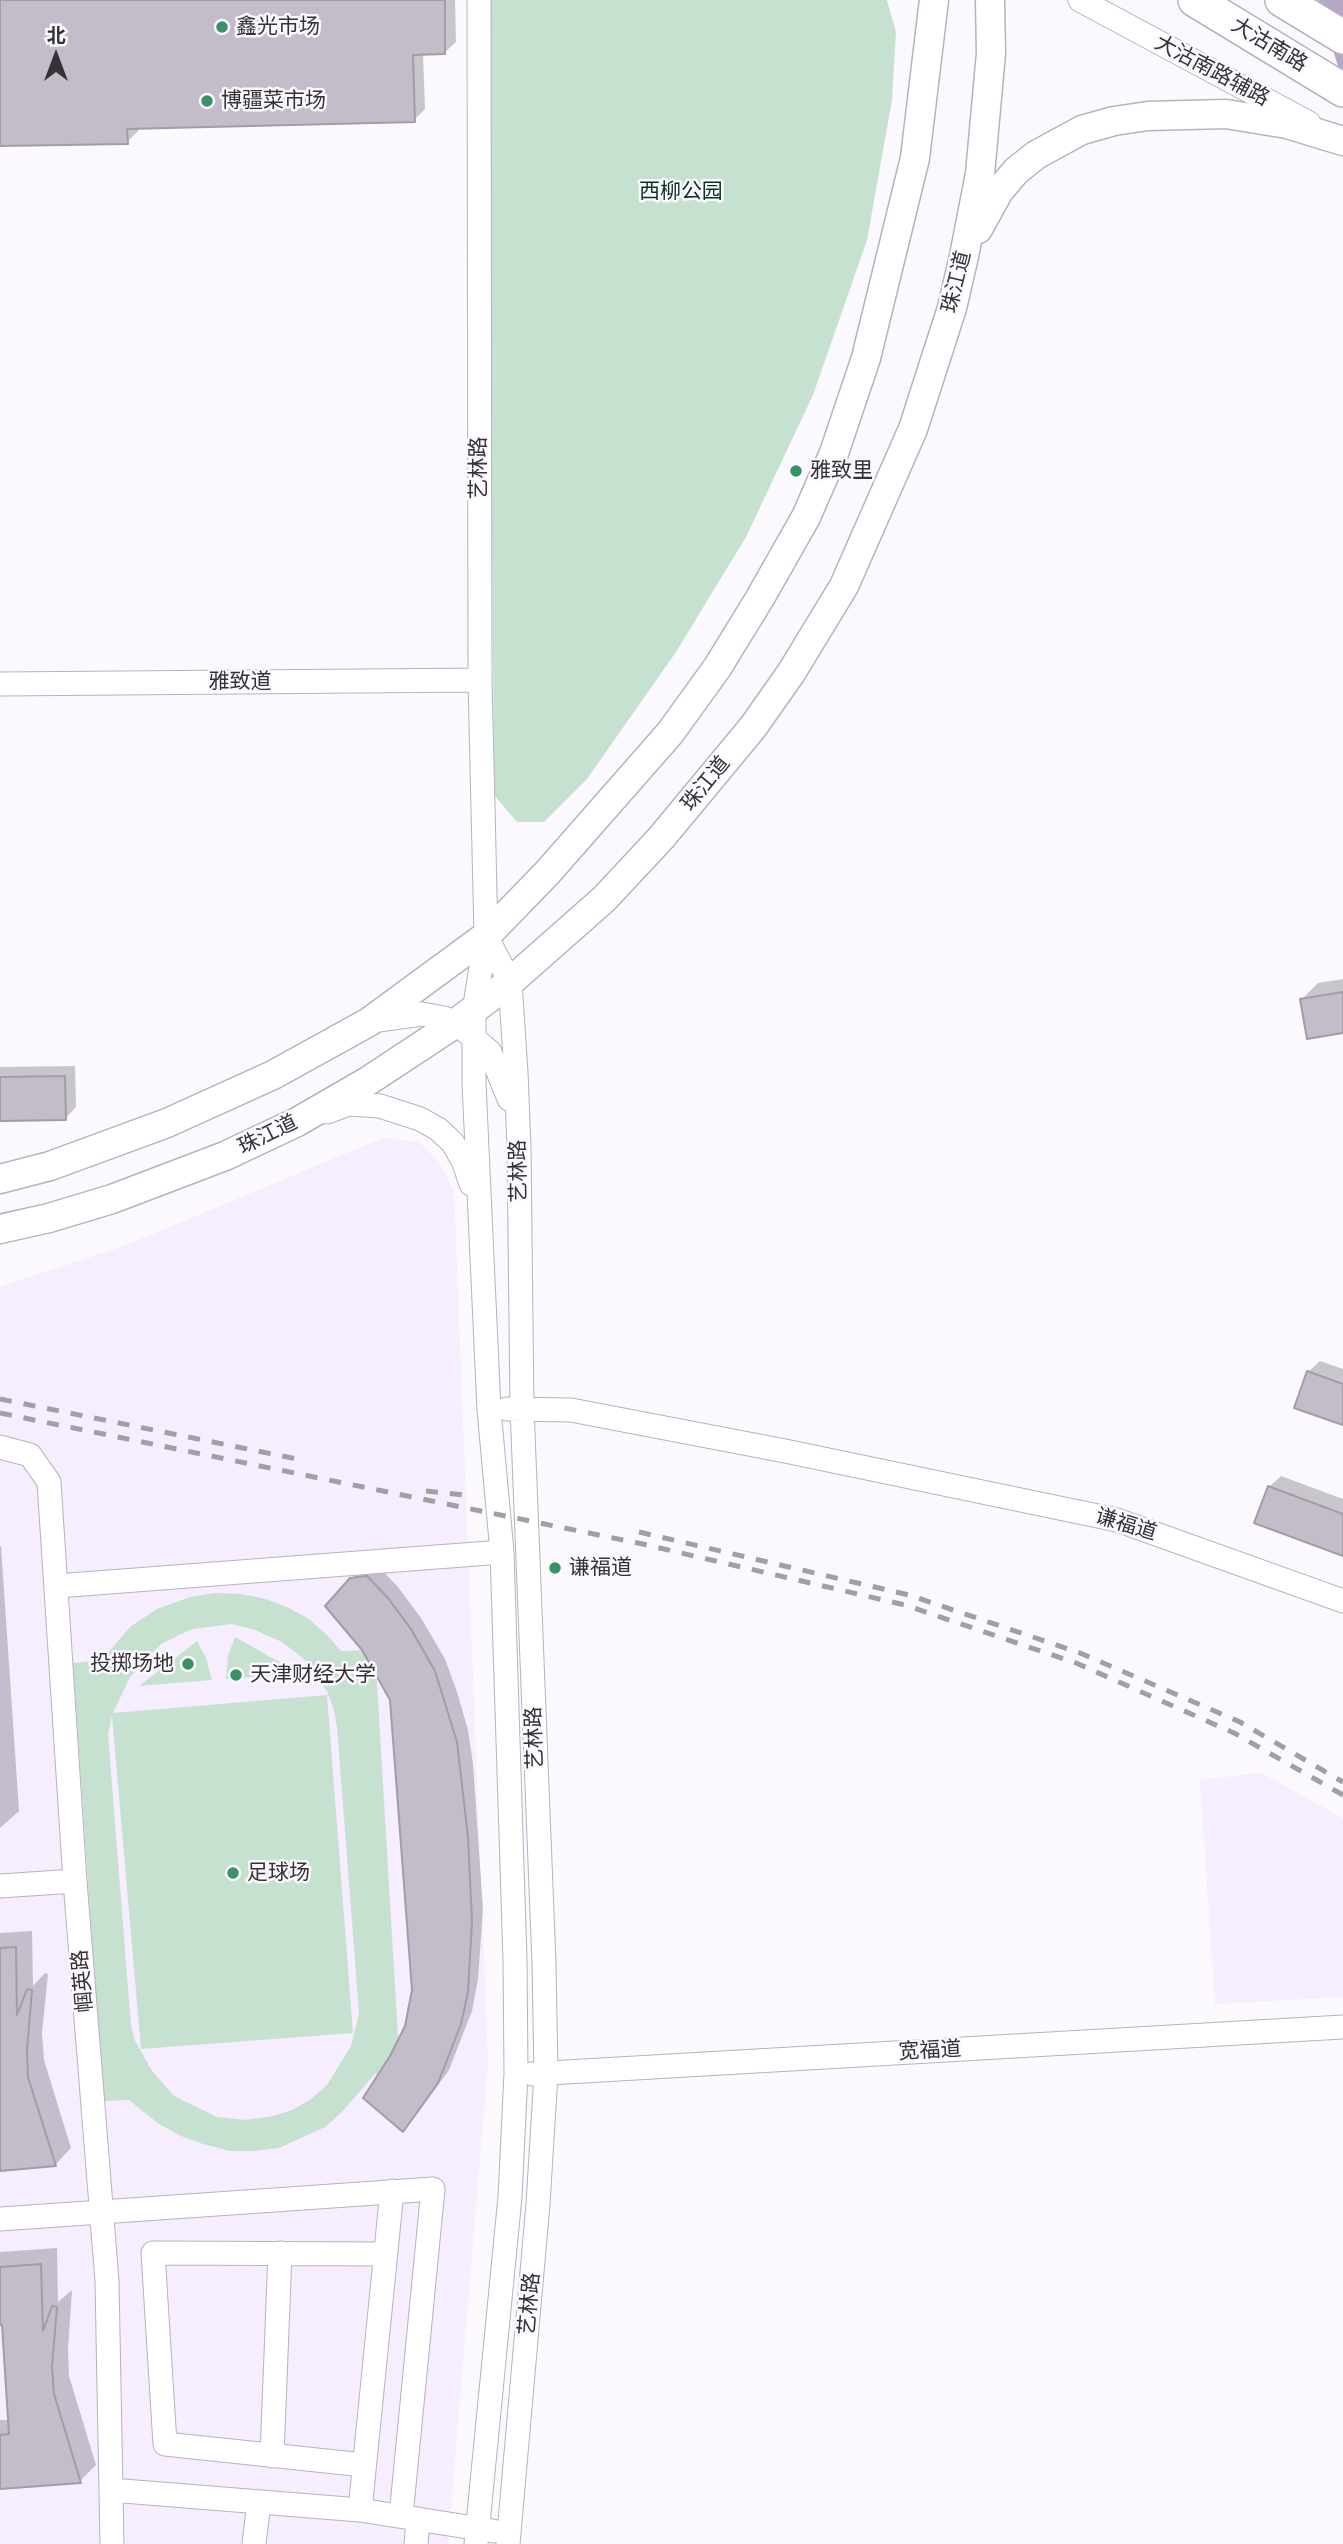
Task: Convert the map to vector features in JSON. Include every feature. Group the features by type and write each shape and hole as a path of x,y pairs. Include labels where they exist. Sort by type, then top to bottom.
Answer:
{"highway":[{"name":"大沽南路","path":"1195,0 1343,90"},
{"path":"1282,0 1343,37"}],"main road":[{"path":"0,1179 50,1166 167,1123 273,1074 369,1022 486,936 548,872 670,733 717,668 806,517 834,453 866,358 915,158 934,0"},
{"name":"珠江道","path":"0,1229 49,1218 162,1181 225,1156 297,1122 468,1023 604,899 661,838 752,727 791,673 844,586 913,429 952,308 980,174 991,53 990,0"},
{"path":"964,256 999,191 1016,171 1036,155 1082,130 1114,121 1148,116 1226,114 1287,124 1343,141"}],"street":[{"name":"艺林路","path":"477,2537 510,2197 516,2073 502,1552 489,1410 468,1023 486,936 480,680 479,0"},
{"name":"大沽南路辅路","path":"1080,0 1343,141"},
{"name":"雅致道","path":"0,684 480,680"},
{"name":"艺林路","path":"486,936 510,982 519,1147 522,1408 544,1963 545,2074 538,2204 509,2538"},
{"path":"369,1022 422,1014 468,1023 490,1052 501,1073 509,1097 519,1147"},
{"path":"297,1122 349,1104 380,1106 419,1119 438,1129 453,1143 464,1163 478,1217"},
{"name":"谦福道","path":"489,1410 571,1410 1117,1520 1343,1601"},
{"name":"帼英路","path":"0,1447 30,1455 49,1482 75,1881 107,2281 112,2544"},
{"path":"57,1586 502,1552"},
{"path":"0,1886 75,1881"},
{"name":"宽福道","path":"516,2073 545,2074 1343,2027"},
{"path":"0,2219 433,2189 410,2518 416,2544"},
{"path":"359,2510 392,2191"},
{"path":"364,2465 165,2444 153,2253 385,2254"},
{"path":"272,2456 280,2253"},
{"path":"111,2490 359,2510 410,2518 477,2537 509,2538"},
{"path":"254,2544 259,2502"}],"shaded area":[{"path":"1318,0 1343,0 1343,83"},
{"name":"天津财经大学","path":"383,1138 419,1142 439,1162 454,1191 488,2062 448,2544 0,2544 0,1287 124,1246"},
{"path":"1261,1773 1343,1818 1343,1997 1215,2004 1200,1780"}],"green space":[{"name":"西柳公园","path":"488,0 887,0 896,32 892,100 867,240 813,395 746,537 676,652 587,779 544,822 517,822 494,795"},
{"path":"215,1593 266,1599 309,1619 341,1651 375,1650 400,2070 375,2074 325,2127 279,2148 230,2151 203,2144 159,2124 129,2100 103,2101 73,1663 102,1660 130,1627 157,1609 190,1597","holes":["232,1624 255,1630 282,1642 303,1658 327,1691 334,1710 359,2013 351,2046 327,2085 310,2100 292,2110 246,2120 217,2117 174,2096 152,2071 135,2041 131,2026 108,1734 112,1716 141,2049 353,2033 327,1695 113,1713 130,1677 161,1644 192,1629"]},
{"name":"投掷场地","path":"235,1637 299,1673 226,1679 228,1656"},
{"name":"投掷场地","path":"197,1641 206,1658 212,1680 139,1686"}],"building":[{"path":"0,0 445,0 445,54 413,55 415,122 127,129 128,144 0,146"},
{"path":"1343,992 1343,1033 1307,1039 1300,999"},
{"path":"65,1076 66,1120 0,1121 0,1077"},
{"path":"1307,1371 1343,1384 1343,1425 1294,1408"},
{"path":"1268,1486 1343,1514 1343,1556 1254,1523"},
{"path":"367,1576 388,1598 411,1629 435,1671 457,1742 468,1837 472,1921 468,1992 461,2024 438,2083 403,2132 363,2098 390,2056 405,2026 412,1990 390,1700 362,1650 325,1606 350,1578"},
{"path":"16,1947 17,2015 27,1989 32,1990 27,2051 28,2077 56,2166 0,2171 0,1948"},
{"path":"41,2264 43,2331 52,2306 57,2307 52,2367 54,2394 81,2483 0,2489 0,2435 9,2434 0,2325 0,2267"}],"railway":[{"path":"0,1399 302,1460"},
{"path":"0,1413 638,1543 905,1605 1076,1663 1234,1733 1343,1795"},
{"path":"426,1491 464,1495"},
{"path":"639,1532 909,1595 1080,1653 1240,1722 1343,1782"}],"place":[{"name":"鑫光市场","path":"222,27"},
{"name":"博疆菜市场","path":"207,101"},
{"name":"雅致里","path":"796,471"},
{"name":"谦福道","path":"555,1568"},
{"name":"投掷场地","path":"188,1664"},
{"name":"天津财经大学","path":"236,1675"},
{"name":"足球场","path":"233,1873"}]}
